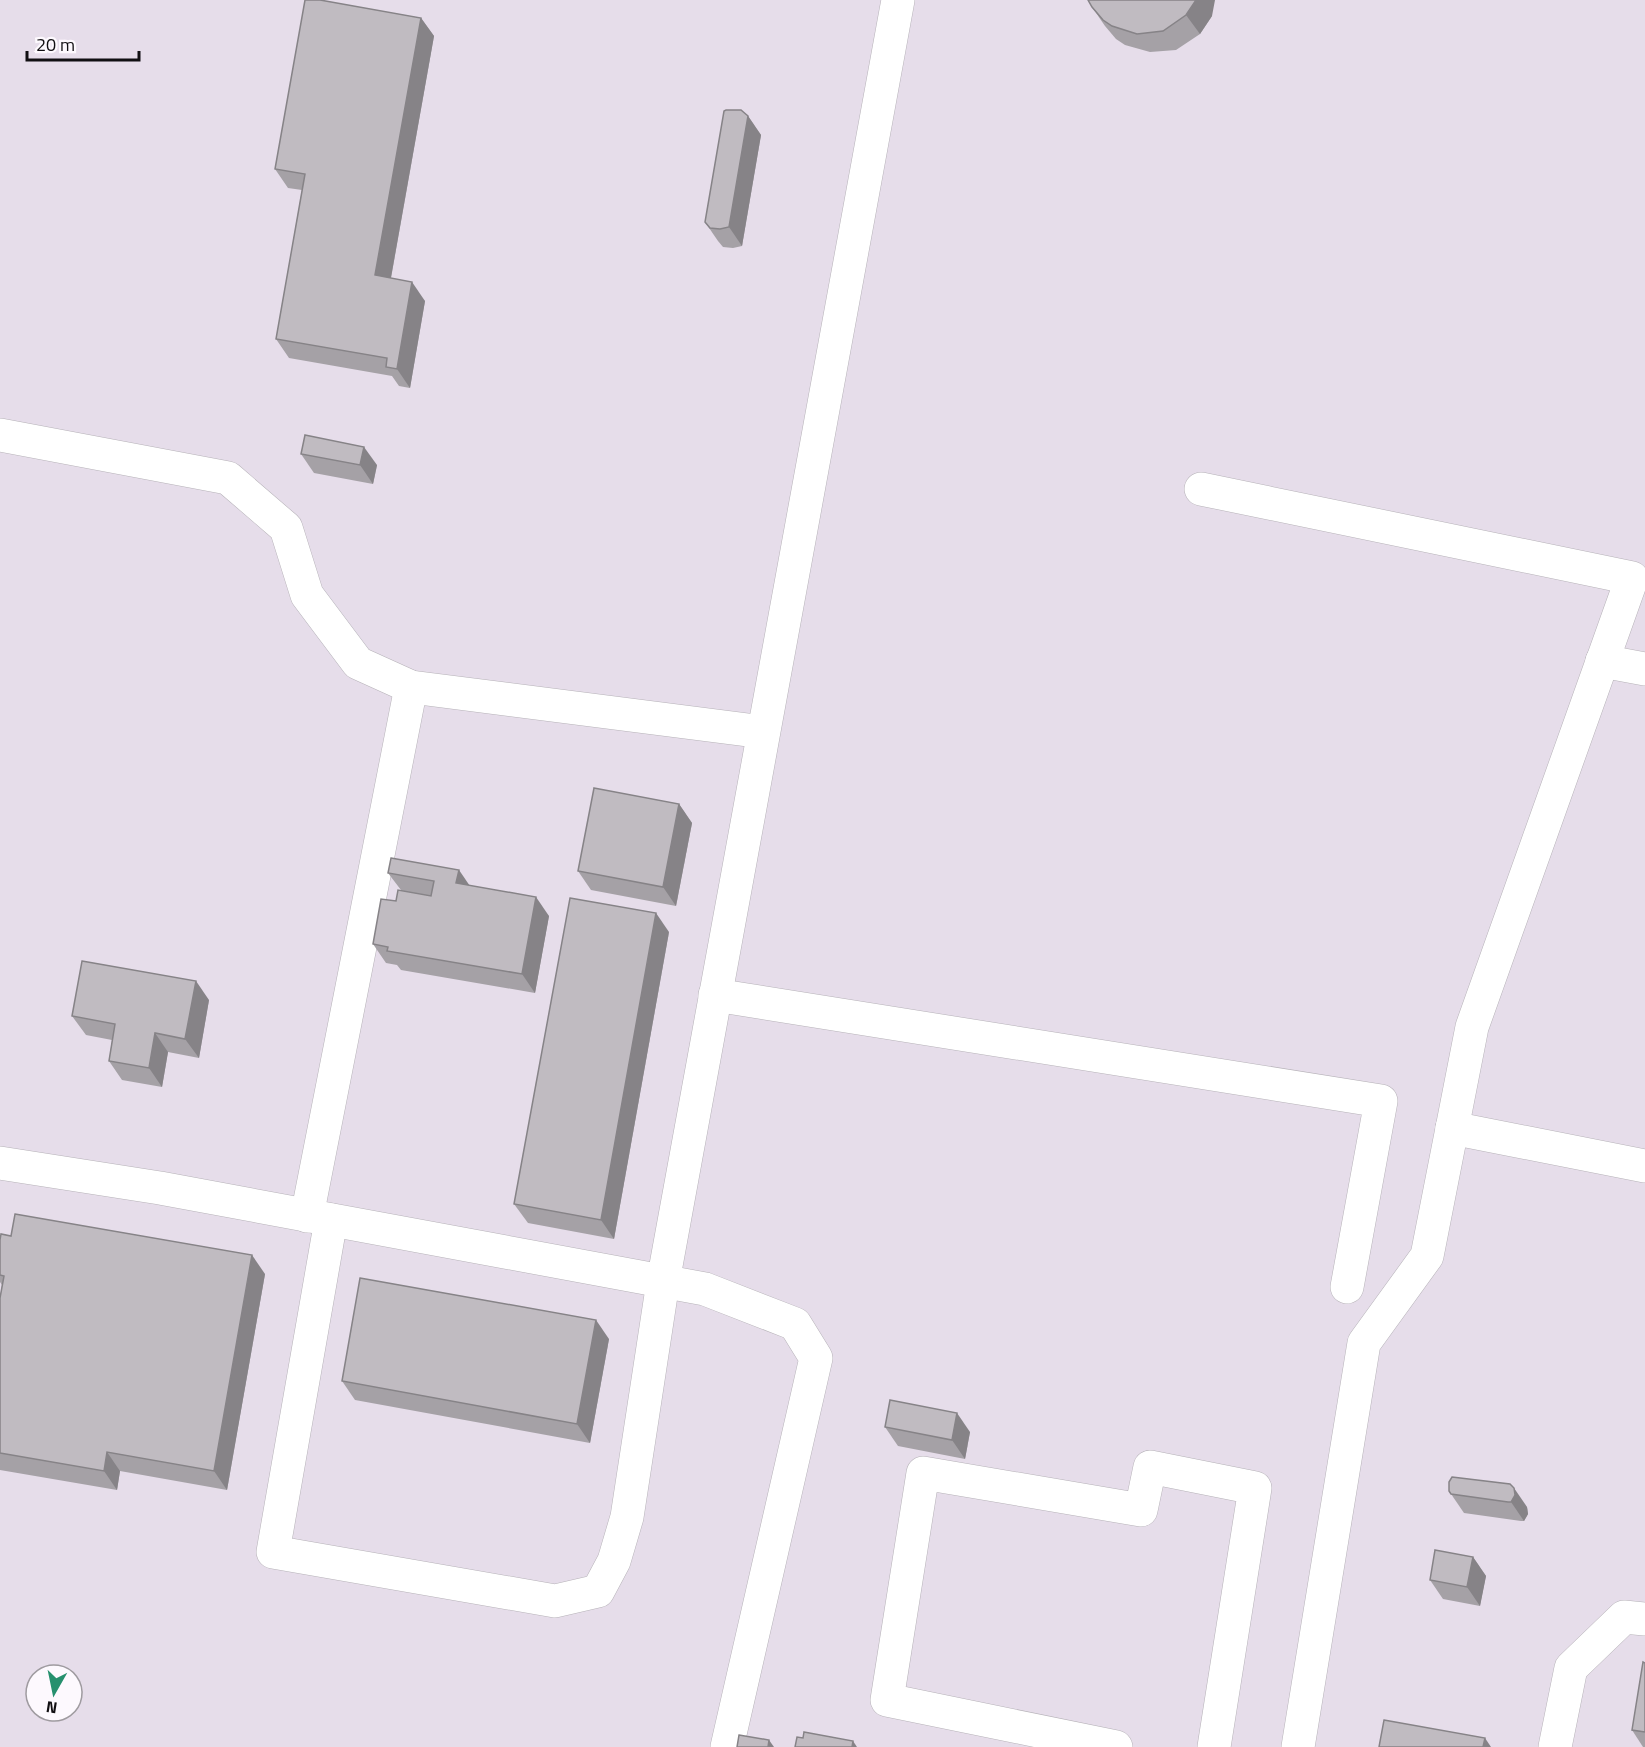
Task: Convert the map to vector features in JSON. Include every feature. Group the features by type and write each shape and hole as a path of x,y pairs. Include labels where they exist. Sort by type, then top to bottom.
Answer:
{"lane":[{"path":"411,687 320,1218 273,1551 555,1601 598,1591 614,1561 627,1517 663,1282 898,0"},
{"path":"0,435 228,478 286,528 307,595 358,663 411,687 764,732"},
{"path":"1201,489 1632,578 1472,1027 1427,1256 1364,1343 1298,1747"},
{"path":"1602,661 1645,669"},
{"path":"716,995 1381,1101 1347,1287"},
{"path":"1452,1128 1645,1166"},
{"path":"0,1163 160,1188 705,1289 795,1324 816,1358 727,1747"},
{"path":"1116,1747 998,1736 887,1700 923,1473 1141,1510 1150,1467 1255,1488 1214,1747"},
{"path":"1555,1747 1571,1668 1624,1617 1645,1619"}],"shaded area":[{"path":"0,0 1645,0 1645,1747 0,1747"}],"building":[{"path":"305,0 320,0 421,18 375,275 412,282 397,369 386,367 387,358 276,339 305,174 275,169"},
{"path":"1088,0 1196,0 1186,15 1163,31 1137,34 1112,26 1103,20"},
{"path":"726,110 741,110 748,116 729,227 720,229 710,228 705,222"},
{"path":"305,435 364,447 360,465 301,454"},
{"path":"594,788 679,804 663,887 578,871"},
{"path":"391,858 459,870 456,883 536,897 522,974 387,951 388,947 373,944 381,899 396,901 398,890 431,896 434,881 388,873"},
{"path":"570,898 656,913 601,1220 514,1204"},
{"path":"82,961 196,981 185,1039 155,1033 149,1068 109,1061 115,1024 72,1016"},
{"path":"15,1214 252,1255 214,1471 107,1452 104,1471 0,1453 0,1298 4,1276 0,1275 0,1240 1,1234 11,1236"},
{"path":"360,1278 596,1320 577,1424 342,1381"},
{"path":"890,1400 957,1413 952,1440 885,1427"},
{"path":"1452,1477 1510,1484 1514,1488 1515,1495 1511,1502 1508,1502 1451,1494 1449,1482"},
{"path":"1435,1550 1473,1557 1467,1587 1430,1580"},
{"path":"1643,1662 1645,1663 1645,1732 1632,1730"},
{"path":"1384,1720 1485,1738 1483,1747 1379,1747"},
{"path":"804,1732 853,1741 852,1747 795,1747 797,1737 803,1738"},
{"path":"739,1735 769,1740 768,1747 737,1747"}]}
